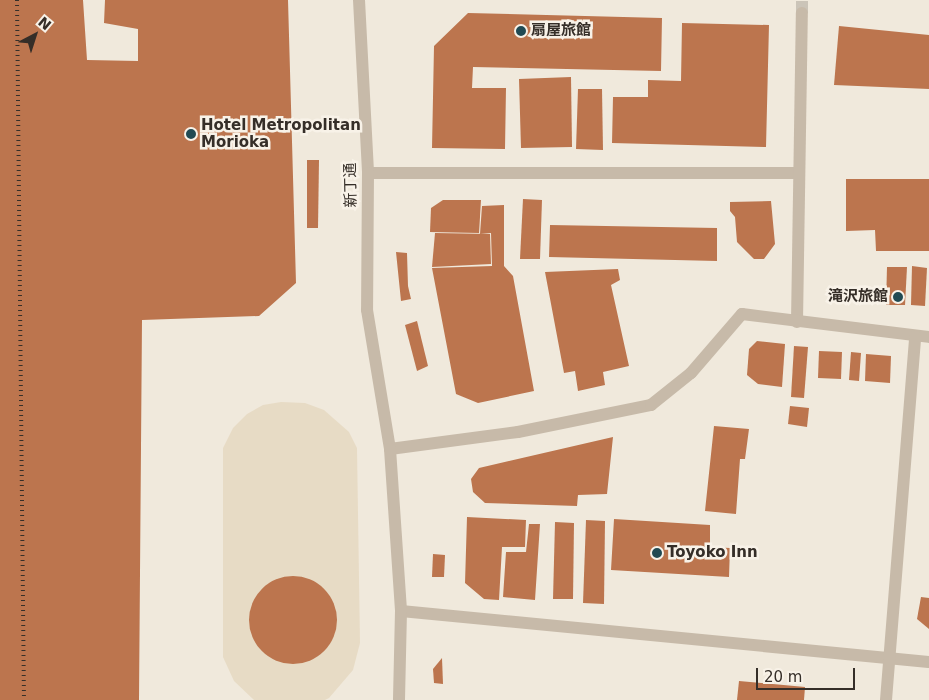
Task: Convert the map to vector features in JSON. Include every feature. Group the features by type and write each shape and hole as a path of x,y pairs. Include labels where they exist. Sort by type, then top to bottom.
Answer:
{"street":[{"name":"新丁通","path":"359,0 368,173 367,310 390,449 402,611 399,700"},
{"path":"797,322 802,13"},
{"path":"368,173 799,172"},
{"path":"390,449 518,432 651,405 690,373 742,314 929,337"},
{"path":"886,700 915,336"},
{"path":"402,611 929,662"}],"shaded area":[{"path":"281,402 305,403 324,410 349,432 357,448 360,643 353,670 329,698 325,700 254,700 234,681 223,657 223,448 233,428 247,414 263,405"}],"building":[{"path":"0,0 83,0 87,60 138,61 138,29 104,23 105,0 288,0 296,283 259,316 142,320 139,700 0,700"},
{"path":"468,13 662,18 661,71 473,67 472,88 506,88 505,149 432,148 434,46"},
{"path":"682,23 769,25 766,147 612,143 613,97 648,97 648,80 681,81"},
{"path":"839,26 929,35 929,89 834,85"},
{"path":"571,77 572,147 521,148 519,79"},
{"path":"578,89 602,89 603,150 576,149"},
{"path":"307,160 319,160 318,228 307,228"},
{"path":"846,179 929,179 929,251 876,251 875,230 846,231"},
{"path":"523,199 542,200 540,259 520,259"},
{"path":"443,200 481,200 479,233 430,232 431,208"},
{"path":"771,201 775,244 764,259 754,259 737,242 735,217 730,211 730,202"},
{"path":"504,205 504,266 513,276 534,391 478,403 456,394 432,268 492,266 491,233 480,234 482,206"},
{"path":"550,225 717,228 717,261 549,257"},
{"path":"435,233 490,234 491,264 432,267"},
{"path":"396,252 407,253 408,286 411,299 401,301"},
{"path":"912,266 927,268 925,306 911,305"},
{"path":"887,267 907,267 905,305 886,305"},
{"path":"618,269 620,280 611,285 629,366 603,372 605,385 578,391 575,371 564,373 545,272"},
{"path":"417,321 428,366 417,371 405,325"},
{"path":"757,341 785,344 782,387 758,384 747,375 749,349"},
{"path":"794,346 808,347 804,398 791,397"},
{"path":"819,351 842,352 841,379 818,378"},
{"path":"851,352 861,353 859,381 849,380"},
{"path":"866,354 891,356 890,383 865,381"},
{"path":"790,406 809,408 807,427 788,424"},
{"path":"714,426 749,429 745,459 740,459 736,514 705,511"},
{"path":"613,437 607,494 578,495 577,506 485,503 473,492 471,479 479,468"},
{"path":"467,517 526,520 525,547 502,547 499,600 484,599 465,583"},
{"path":"614,519 710,525 710,547 730,548 729,577 611,570"},
{"path":"586,520 605,521 604,604 583,603"},
{"path":"555,522 574,523 573,599 553,599"},
{"path":"529,524 540,524 535,600 503,597 506,552 526,552"},
{"path":"433,554 445,555 444,577 432,577"},
{"path":"284,576 302,576 318,583 330,595 337,611 337,629 330,645 318,657 302,664 284,664 268,657 256,645 249,629 249,611 256,595 268,583"},
{"path":"921,597 929,598 929,629 917,619"},
{"path":"442,658 443,684 434,683 433,669"},
{"path":"739,681 805,687 804,700 737,700"}],"tunnel":[{"path":"802,0 802,13"}],"railway":[{"path":"17,0 24,700"}],"place":[{"name":"扇屋旅館","path":"521,31"},
{"name":"Hotel Metropolitan Morioka","path":"191,134"},
{"name":"滝沢旅館","path":"898,297"},
{"name":"Toyoko Inn","path":"657,553"}]}
